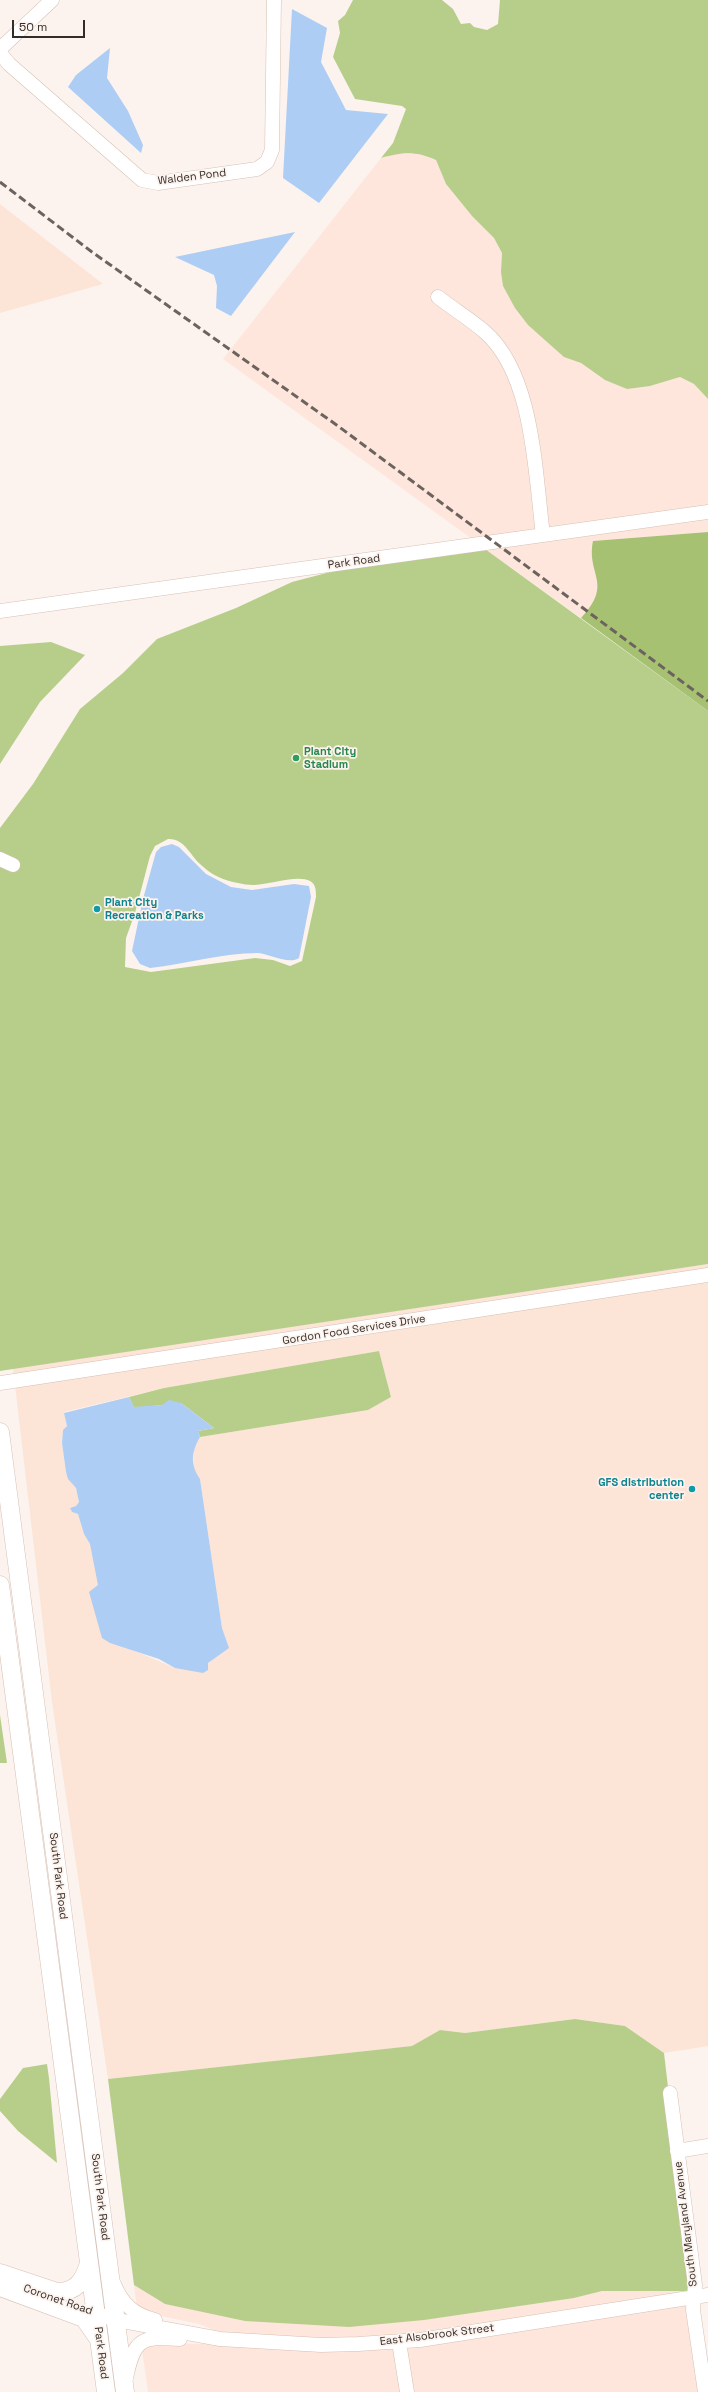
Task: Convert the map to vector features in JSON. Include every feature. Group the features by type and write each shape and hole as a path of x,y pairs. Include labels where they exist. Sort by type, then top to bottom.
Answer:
{"main road":[{"name":"South Park Road","path":"0,1432 1,1450 116,2320"},
{"name":"South Park Road","path":"0,1585 96,2314"},
{"path":"75,2158 84,2182 100,2285 116,2320"},
{"path":"0,2273 57,2292 64,2292 73,2290 80,2284 86,2275 89,2262"},
{"path":"0,2287 84,2318 99,2340"},
{"path":"96,2314 109,2330 123,2389"},
{"name":"Park Road","path":"96,2314 106,2392"},
{"name":"Park Road","path":"116,2320 123,2389"}],"street":[{"path":"0,49 52,0"},
{"name":"Walden Pond","path":"0,54 9,64 142,180 158,183 257,169 267,162 272,150 274,0"},
{"path":"438,297 485,332 503,354 516,378 527,413 543,535"},
{"name":"Park Road","path":"0,612 708,512"},
{"path":"0,859 14,865"},
{"name":"Gordon Food Services Drive","path":"0,1383 708,1275"},
{"name":"South Maryland Avenue","path":"670,2093 695,2285 693,2310 705,2392"},
{"path":"677,2150 708,2146"},
{"path":"111,2276 118,2295 130,2310 146,2318 198,2330 220,2338"},
{"name":"Coronet Road","path":"0,2279 116,2320"},
{"name":"East Alsobrook Street","path":"116,2320 220,2338 321,2345 399,2342 708,2295"},
{"path":"123,2389 130,2359 135,2348 144,2341 155,2337 220,2338"},
{"path":"399,2342 407,2392"}],"shaded area":[{"path":"418,153 436,160 446,184 472,216 494,238 502,253 501,272 528,325 605,380 650,386 680,377 694,384 708,399 708,506 472,539 223,359 381,158 397,154"},
{"path":"0,204 103,284 0,313"},
{"path":"708,518 708,532 594,541 599,589 589,609 581,618 485,549"},
{"path":"708,1264 708,2046 664,2053 625,2026 575,2019 465,2033 440,2030 413,2046 108,2079 52,1702 13,1368","holes":["379,1351 391,1397 368,1410 200,1437 194,1447 193,1469 200,1479 222,1628 228,1648 208,1663 175,1668 135,1651 90,1544 84,1534 78,1514 72,1512 70,1508 76,1506 79,1502 76,1488 68,1479 66,1472 62,1443 63,1430 67,1426 64,1412 164,1388"]},
{"path":"134,2285 165,2304 574,2298 602,2291 689,2291 419,2334 321,2339 221,2333 199,2324 147,2313 137,2308"},
{"path":"688,2304 700,2392 412,2392 405,2347"},
{"path":"156,2343 395,2348 401,2392 148,2392 142,2349"}],"green space":[{"path":"353,0 442,0 453,9 461,24 470,23 474,27 487,30 498,24 500,0 708,0 708,399 694,384 680,377 650,386 627,389 605,380 581,363 564,357 528,325 515,308 503,286 501,272 502,253 494,238 472,216 446,184 436,160 422,155 409,153 381,158 393,143 406,109 402,106 355,99 333,57 340,33 338,21 345,15"},
{"path":"708,532 708,711 581,618 591,606 596,596 597,579 592,553 593,541"},
{"path":"485,549 708,711 708,1264 0,1371 0,865 16,872 20,862 0,853 0,828 33,784 80,709 123,673 157,639 236,608 292,582 338,570","holes":["168,839 174,839 183,844 204,868 228,881 253,885 291,879 305,879 312,882 315,888 316,897 302,961 290,966 273,960 255,958 151,972 125,967 126,938 135,913 150,856 155,846"]},
{"path":"51,642 85,655 40,702 0,764 0,646"},
{"path":"379,1351 391,1397 368,1410 200,1437 198,1431 214,1428 181,1403 134,1408 129,1397 164,1388"},
{"path":"0,1715 7,1763 0,1763"},
{"path":"575,2019 625,2026 664,2053 668,2087 664,2088 689,2291 602,2291 574,2298 424,2320 349,2327 245,2321 165,2304 134,2285 108,2079 412,2046 440,2030 465,2033"},
{"path":"47,2064 57,2163 18,2131 0,2111 0,2099 23,2068"}],"water":[{"path":"292,9 327,28 321,62 346,110 388,114 319,203 283,178"},
{"path":"110,48 107,78 128,111 143,145 141,153 68,87 76,75"},
{"path":"295,232 231,316 216,308 217,286 214,275 175,257"},
{"path":"172,844 179,847 206,874 231,887 252,890 294,884 309,886 311,897 299,958 295,960 285,960 258,953 244,953 150,968 140,964 132,951 143,899 156,852 161,847"},
{"path":"129,1397 134,1407 162,1405 169,1400 181,1403 214,1428 198,1431 200,1437 193,1453 193,1464 200,1479 222,1628 229,1648 208,1663 208,1670 203,1673 175,1668 159,1659 110,1643 102,1638 89,1592 98,1585 90,1544 84,1534 78,1514 72,1512 70,1508 76,1506 79,1502 76,1488 68,1479 66,1472 62,1443 63,1430 67,1426 64,1413"}],"railway":[{"path":"0,182 92,252 338,426 708,701"}],"place":[{"name":"Plant City Stadium","path":"296,758"},
{"name":"Plant City Recreation & Parks","path":"97,909"},
{"name":"GFS distribution center","path":"692,1489"}]}
